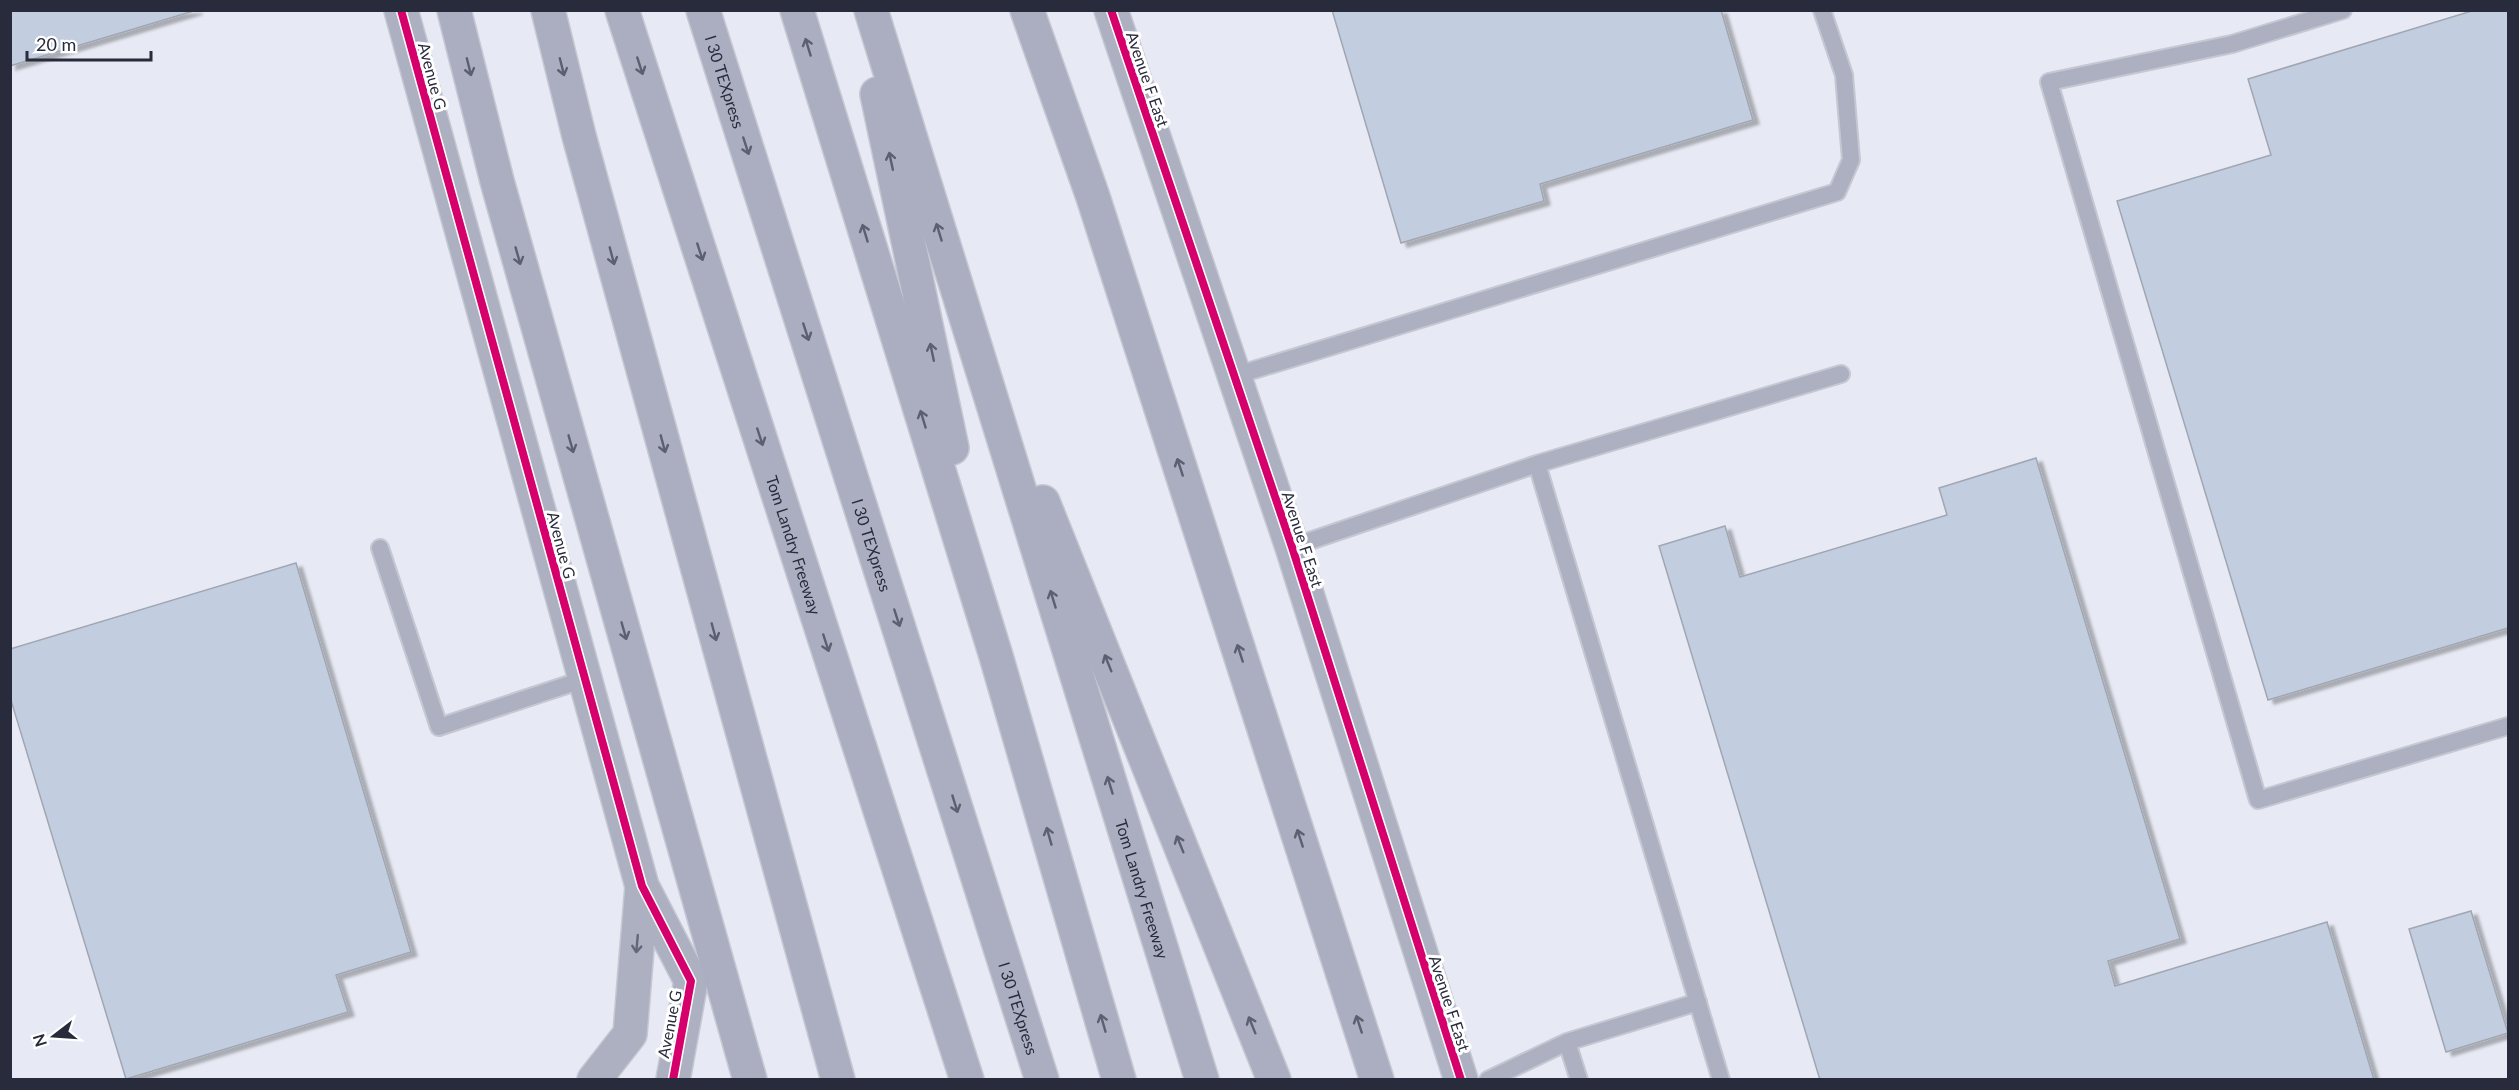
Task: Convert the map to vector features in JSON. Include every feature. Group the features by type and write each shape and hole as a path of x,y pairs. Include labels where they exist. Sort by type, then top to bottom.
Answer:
{"highway":[{"path":"454,10 497,181 750,1080"},
{"path":"548,10 582,148 838,1080"},
{"name":"Tom Landry Freeway","path":"622,10 967,1080"},
{"name":"I 30 TEXpress","path":"703,10 1042,1080"},
{"path":"797,10 996,656 1119,1080"},
{"path":"859,10 996,656"},
{"name":"Tom Landry Freeway","path":"871,10 1202,1080"},
{"path":"1027,10 1093,197 1377,1080"},
{"path":"952,274 1274,1080"}],"street":[{"name":"Avenue G","path":"400,10 642,886 691,981 673,1080"},
{"name":"Avenue F East","path":"1111,10 1292,547 1461,1080"},
{"name":"Avenue G","path":"594,1080 630,1034 642,886"}],"lane":[{"path":"1234,376 1837,192 1851,160 1844,75 1822,10"},
{"path":"2343,10 2232,44 2049,82 2258,800 2508,726"},
{"path":"1292,547 1537,464 1841,374"},
{"path":"1537,464 1721,1080"},
{"path":"380,548 439,727 585,679"},
{"path":"1488,1080 1568,1042 1698,1002"},
{"path":"1568,1042 1579,1080"}],"building":[{"path":"10,10 197,10 10,66"},
{"path":"1332,10 1721,10 1753,120 1540,184 1544,201 1401,243"},
{"path":"2475,10 2508,10 2508,628 2268,700 2117,201 2271,155 2248,79"},
{"path":"2036,458 2180,939 2108,961 2115,986 2327,922 2374,1080 1820,1080 1659,546 1725,526 1740,577 1947,515 1939,488"},
{"path":"296,563 411,952 336,975 348,1012 126,1079 10,697 10,649"},
{"path":"2471,911 2508,1033 2446,1052 2409,929"}],"cycle path":[{"path":"401,10 642,886 691,981 673,1080"},
{"path":"1111,10 1292,547 1461,1080"}]}
